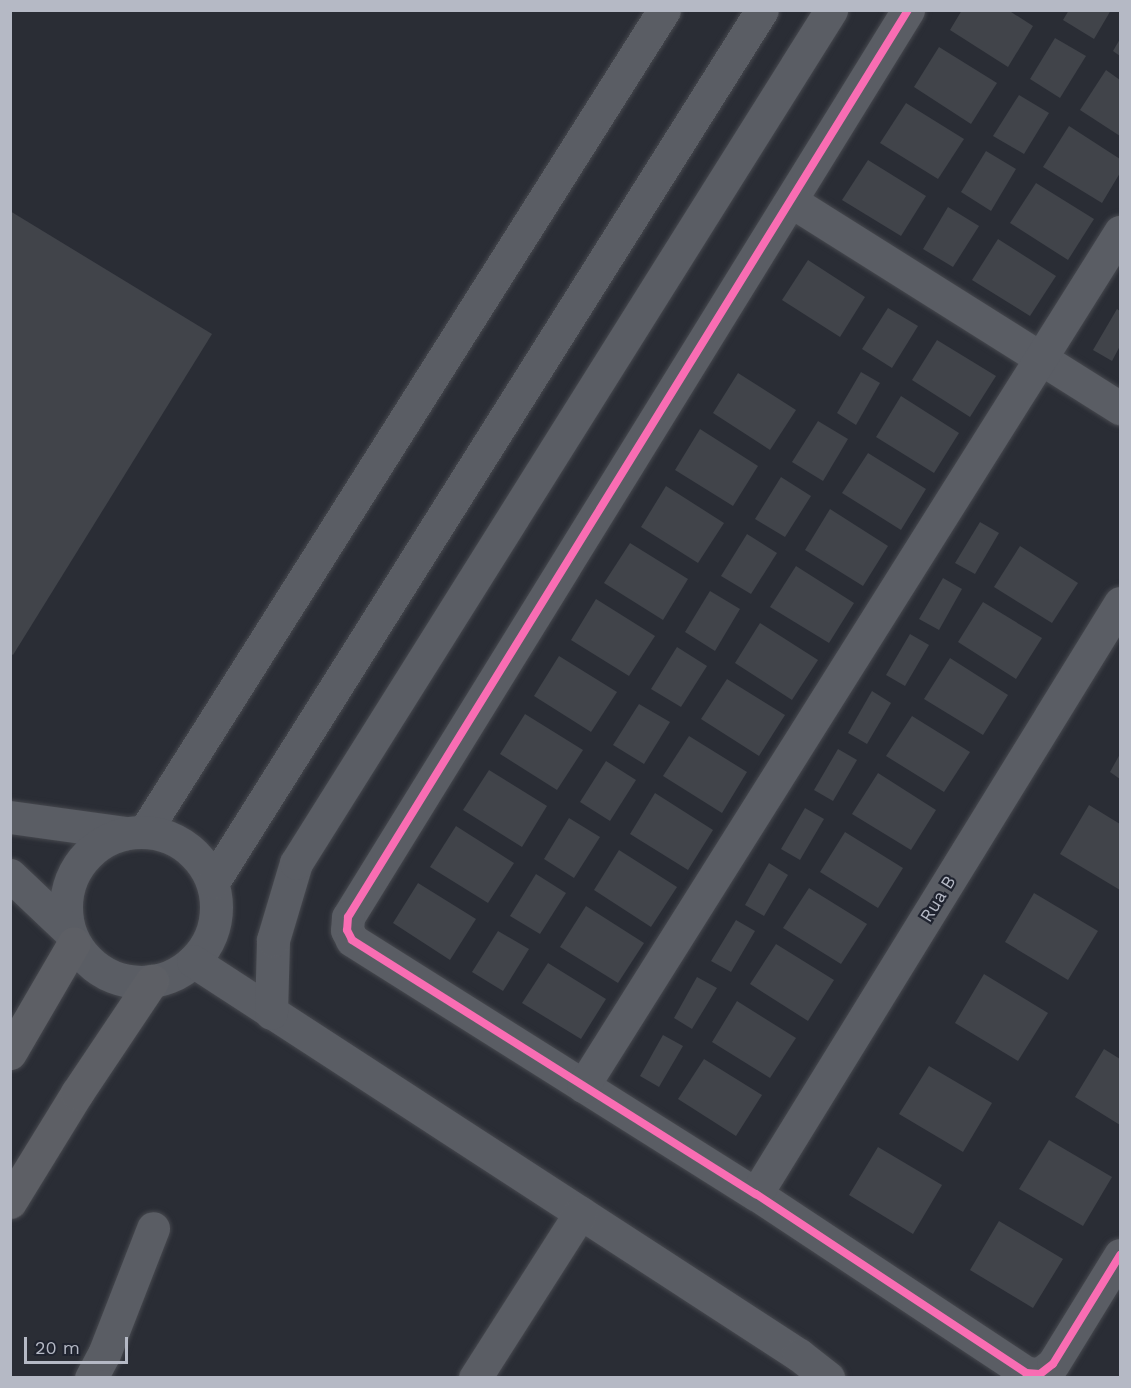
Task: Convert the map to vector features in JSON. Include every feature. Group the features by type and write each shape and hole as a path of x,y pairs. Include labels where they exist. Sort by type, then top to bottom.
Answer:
{"main road":[{"path":"10,1053 71,936"},
{"path":"10,1202 77,1093 152,981"}],"street":[{"path":"71,936 65,899 75,868 96,845 135,832 664,10"},
{"path":"213,882 762,10"},
{"path":"272,1012 273,940 296,863 831,10"},
{"path":"908,10 348,917 347,930 352,940 756,1194 1026,1373 1040,1374 1053,1365 1120,1256"},
{"path":"791,201 1120,408"},
{"path":"584,1086 1120,232"},
{"name":"Rua B","path":"756,1194 1120,603"},
{"path":"10,817 167,836 187,847 202,863 213,882 217,904 214,925 206,945 193,961 174,974 152,981 129,981 107,974 87,961 71,936 10,875"},
{"path":"193,961 799,1355 828,1377"},
{"path":"475,1377 579,1213"},
{"path":"91,1377 104,1354 153,1228"}],"building":[{"path":"962,10 1008,10 1033,26 1008,67 950,30"},
{"path":"1069,10 1111,10 1094,39 1063,20"},
{"path":"1055,38 1086,56 1060,98 1030,79"},
{"path":"1120,39 1120,56 1113,51"},
{"path":"939,47 997,83 971,124 914,87"},
{"path":"1106,70 1120,80 1120,136 1080,110"},
{"path":"1019,95 1049,113 1024,154 993,136"},
{"path":"906,103 964,139 938,179 880,143"},
{"path":"1069,126 1120,159 1120,173 1102,203 1043,167"},
{"path":"986,151 1016,169 991,211 961,192"},
{"path":"868,160 926,196 901,236 842,200"},
{"path":"1036,183 1094,219 1068,260 1010,223"},
{"path":"948,207 979,226 953,267 923,249"},
{"path":"10,211 212,334 13,655 10,653"},
{"path":"998,239 1056,276 1030,316 972,280"},
{"path":"808,260 865,297 840,337 782,300"},
{"path":"888,308 918,326 892,368 862,349"},
{"path":"1117,309 1120,311 1120,346 1112,361 1093,350"},
{"path":"937,340 996,376 970,417 912,380"},
{"path":"861,372 880,383 856,425 837,413"},
{"path":"738,373 796,410 770,450 713,413"},
{"path":"901,396 959,433 934,473 876,437"},
{"path":"818,421 848,439 823,481 792,462"},
{"path":"700,429 758,466 733,506 675,470"},
{"path":"868,453 926,489 901,530 842,493"},
{"path":"781,477 811,496 785,537 755,519"},
{"path":"666,486 724,523 698,563 641,527"},
{"path":"830,509 888,546 863,586 805,550"},
{"path":"980,522 999,533 975,574 955,563"},
{"path":"747,534 777,553 751,594 721,576"},
{"path":"630,543 688,579 663,620 604,583"},
{"path":"1020,546 1078,583 1052,623 994,587"},
{"path":"796,566 854,603 829,643 770,607"},
{"path":"943,578 962,589 939,630 919,619"},
{"path":"710,591 740,609 715,651 685,632"},
{"path":"596,599 655,636 629,676 571,640"},
{"path":"983,602 1042,638 1016,679 958,642"},
{"path":"760,623 818,660 792,700 735,663"},
{"path":"910,634 929,645 905,686 886,675"},
{"path":"677,647 707,666 681,707 651,689"},
{"path":"559,656 617,692 591,732 534,696"},
{"path":"950,658 1008,695 983,735 924,699"},
{"path":"727,679 785,715 759,756 701,719"},
{"path":"872,691 891,703 867,744 848,733"},
{"path":"639,704 670,722 644,764 613,745"},
{"path":"525,714 583,750 557,790 500,754"},
{"path":"912,716 970,752 944,792 886,756"},
{"path":"689,736 747,772 722,813 663,776"},
{"path":"838,749 857,760 833,801 814,790"},
{"path":"1120,754 1120,779 1110,772"},
{"path":"606,761 636,780 610,821 580,802"},
{"path":"489,770 547,806 522,847 463,810"},
{"path":"878,773 936,810 911,850 852,814"},
{"path":"655,793 713,830 688,870 630,834"},
{"path":"1089,805 1120,824 1120,890 1060,854"},
{"path":"805,808 824,819 800,860 781,849"},
{"path":"569,818 600,837 574,878 544,859"},
{"path":"456,826 514,863 488,903 430,867"},
{"path":"845,832 903,868 878,908 820,872"},
{"path":"619,850 677,887 651,927 594,890"},
{"path":"769,863 788,875 764,916 745,905"},
{"path":"536,874 566,893 540,934 510,916"},
{"path":"418,883 476,919 450,960 393,923"},
{"path":"809,888 867,924 841,964 783,928"},
{"path":"1034,893 1098,931 1068,980 1005,942"},
{"path":"586,906 644,943 618,983 560,947"},
{"path":"736,920 755,931 731,972 711,961"},
{"path":"498,931 529,949 503,991 472,972"},
{"path":"776,944 834,980 808,1021 750,984"},
{"path":"548,963 606,999 581,1039 522,1003"},
{"path":"984,974 1048,1013 1018,1061 955,1023"},
{"path":"697,977 717,988 692,1029 674,1018"},
{"path":"737,1001 796,1038 770,1078 712,1042"},
{"path":"663,1035 683,1046 659,1087 640,1076"},
{"path":"1104,1049 1120,1059 1120,1125 1075,1097"},
{"path":"704,1059 762,1095 736,1136 678,1099"},
{"path":"929,1066 992,1103 963,1152 899,1114"},
{"path":"1049,1140 1112,1177 1083,1226 1019,1189"},
{"path":"878,1147 942,1185 913,1234 849,1195"},
{"path":"999,1221 1063,1259 1033,1308 970,1270"}],"cycle path":[{"path":"908,10 348,917 347,930 352,940 756,1194 1026,1373 1040,1374 1053,1364 1120,1255"}]}
